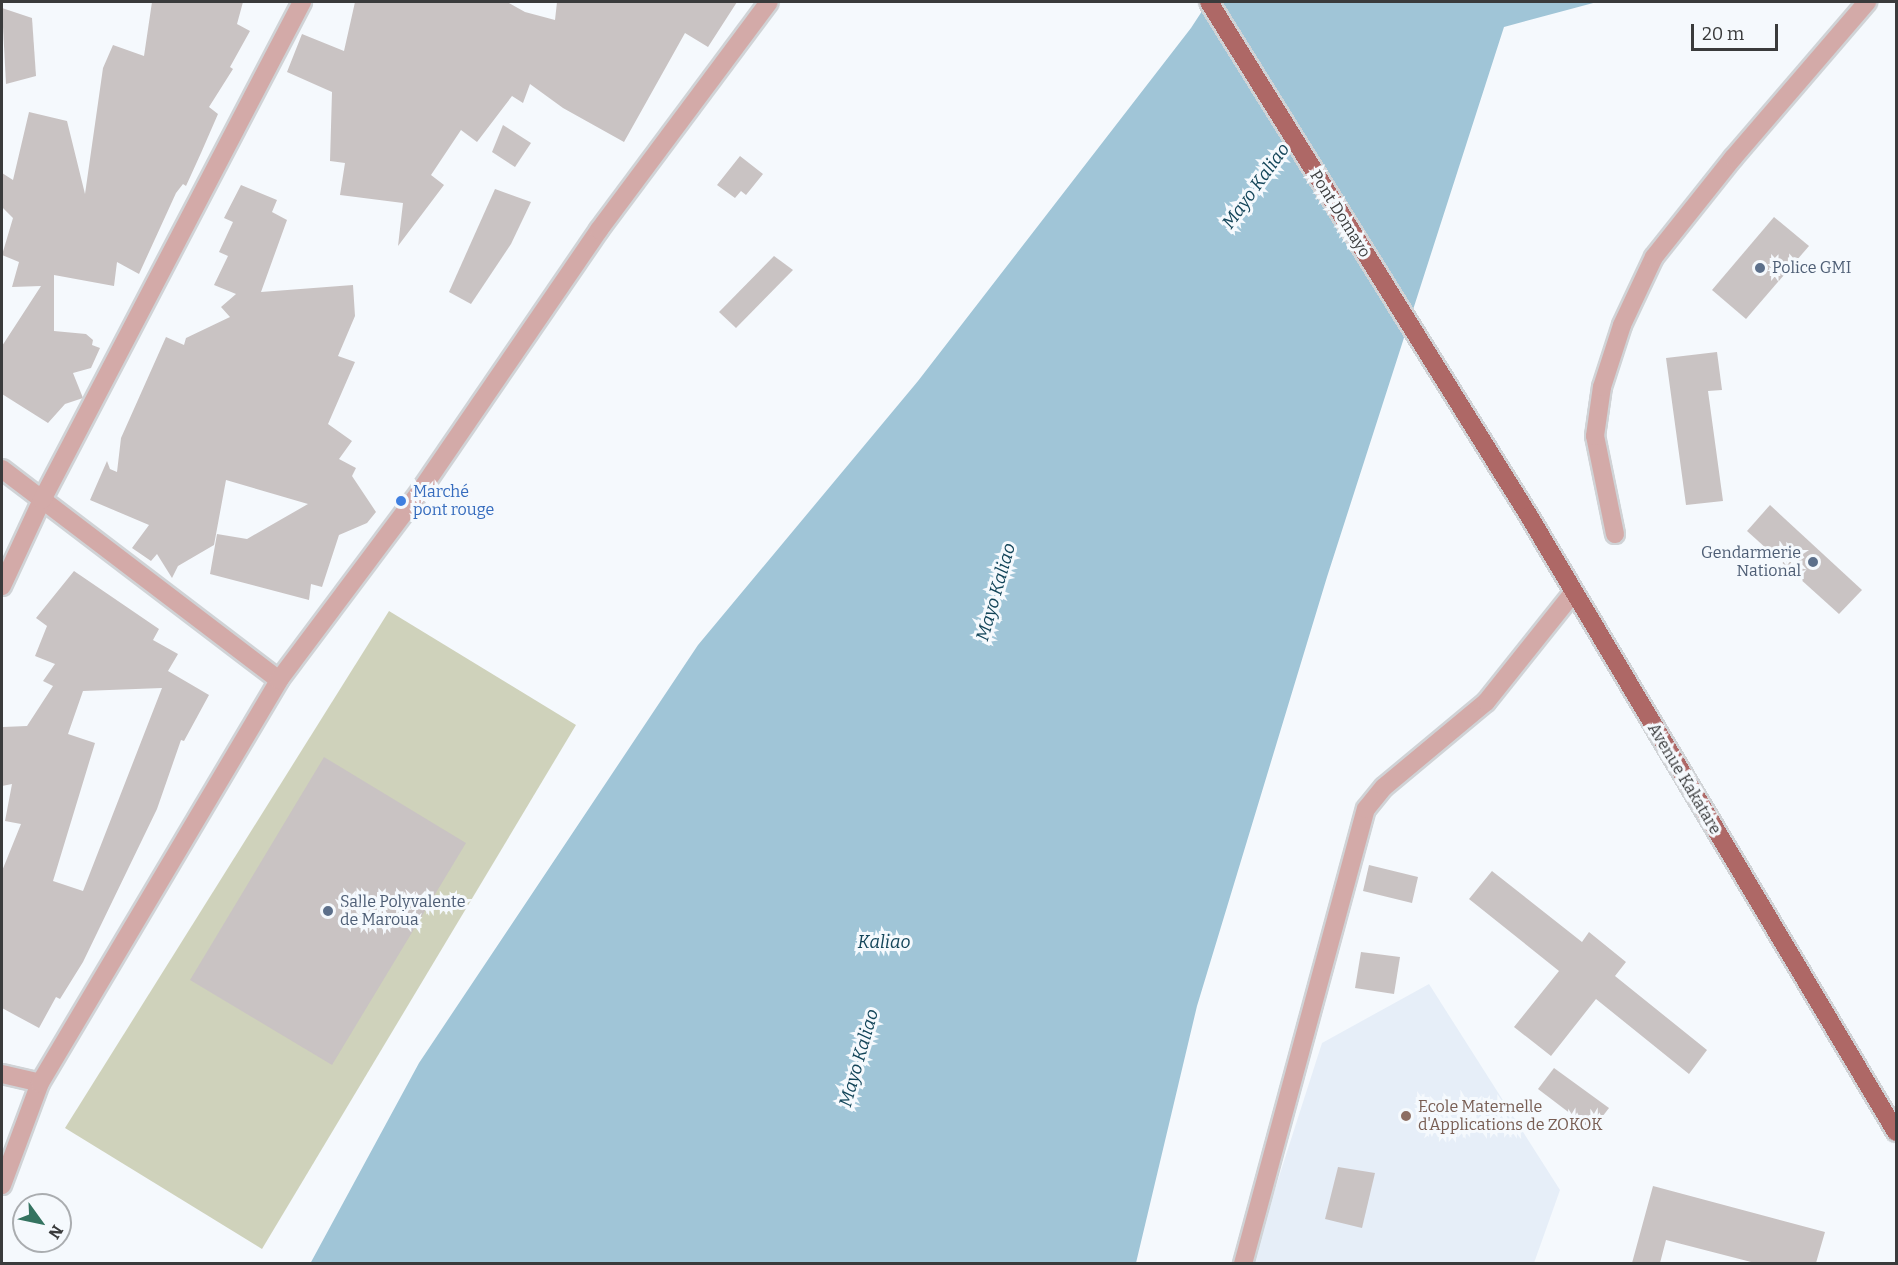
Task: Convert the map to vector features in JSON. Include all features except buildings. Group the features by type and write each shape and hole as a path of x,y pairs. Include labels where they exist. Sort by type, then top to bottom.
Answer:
{"main road":[{"name":"Pont Domayo","path":"1209,2 1471,427"},
{"name":"Avenue Kakatare","path":"1471,427 1896,1131"}],"street":[{"path":"2,586 42,500 302,2"},
{"path":"2,1185 40,1083 279,680 421,490 599,230 769,2"},
{"path":"1615,534 1594,436 1602,387 1622,326 1654,257 1733,158 1867,2"},
{"path":"2,469 279,680"},
{"path":"1243,1263 1366,809 1384,787 1485,702 1573,593"},
{"path":"2,1074 40,1083"}],"shaded area":[{"name":"Ecole Maternelle d'Applications de ZOKOK","path":"1429,984 1560,1190 1534,1263 1251,1264 1322,1043"}],"green space":[{"path":"389,611 576,725 262,1249 65,1128"}],"water":[{"name":"Kaliao","path":"1208,2 1597,2 1504,27 1327,577 1197,1006 1136,1263 310,1264 419,1063 698,645 918,381 1191,28"}],"place":[{"name":"Police GMI","path":"1760,268"},
{"name":"Marché pont rouge","path":"401,501"},
{"name":"Gendarmerie National","path":"1813,562"},
{"name":"Salle Polyvalente de Maroua","path":"328,911"},
{"name":"Ecole Maternelle d'Applications de ZOKOK","path":"1406,1116"}],"water label":[{"name":"Mayo Kaliao","path":"1256,186"},
{"name":"Mayo Kaliao","path":"996,592"},
{"name":"Mayo Kaliao","path":"859,1058"}]}
